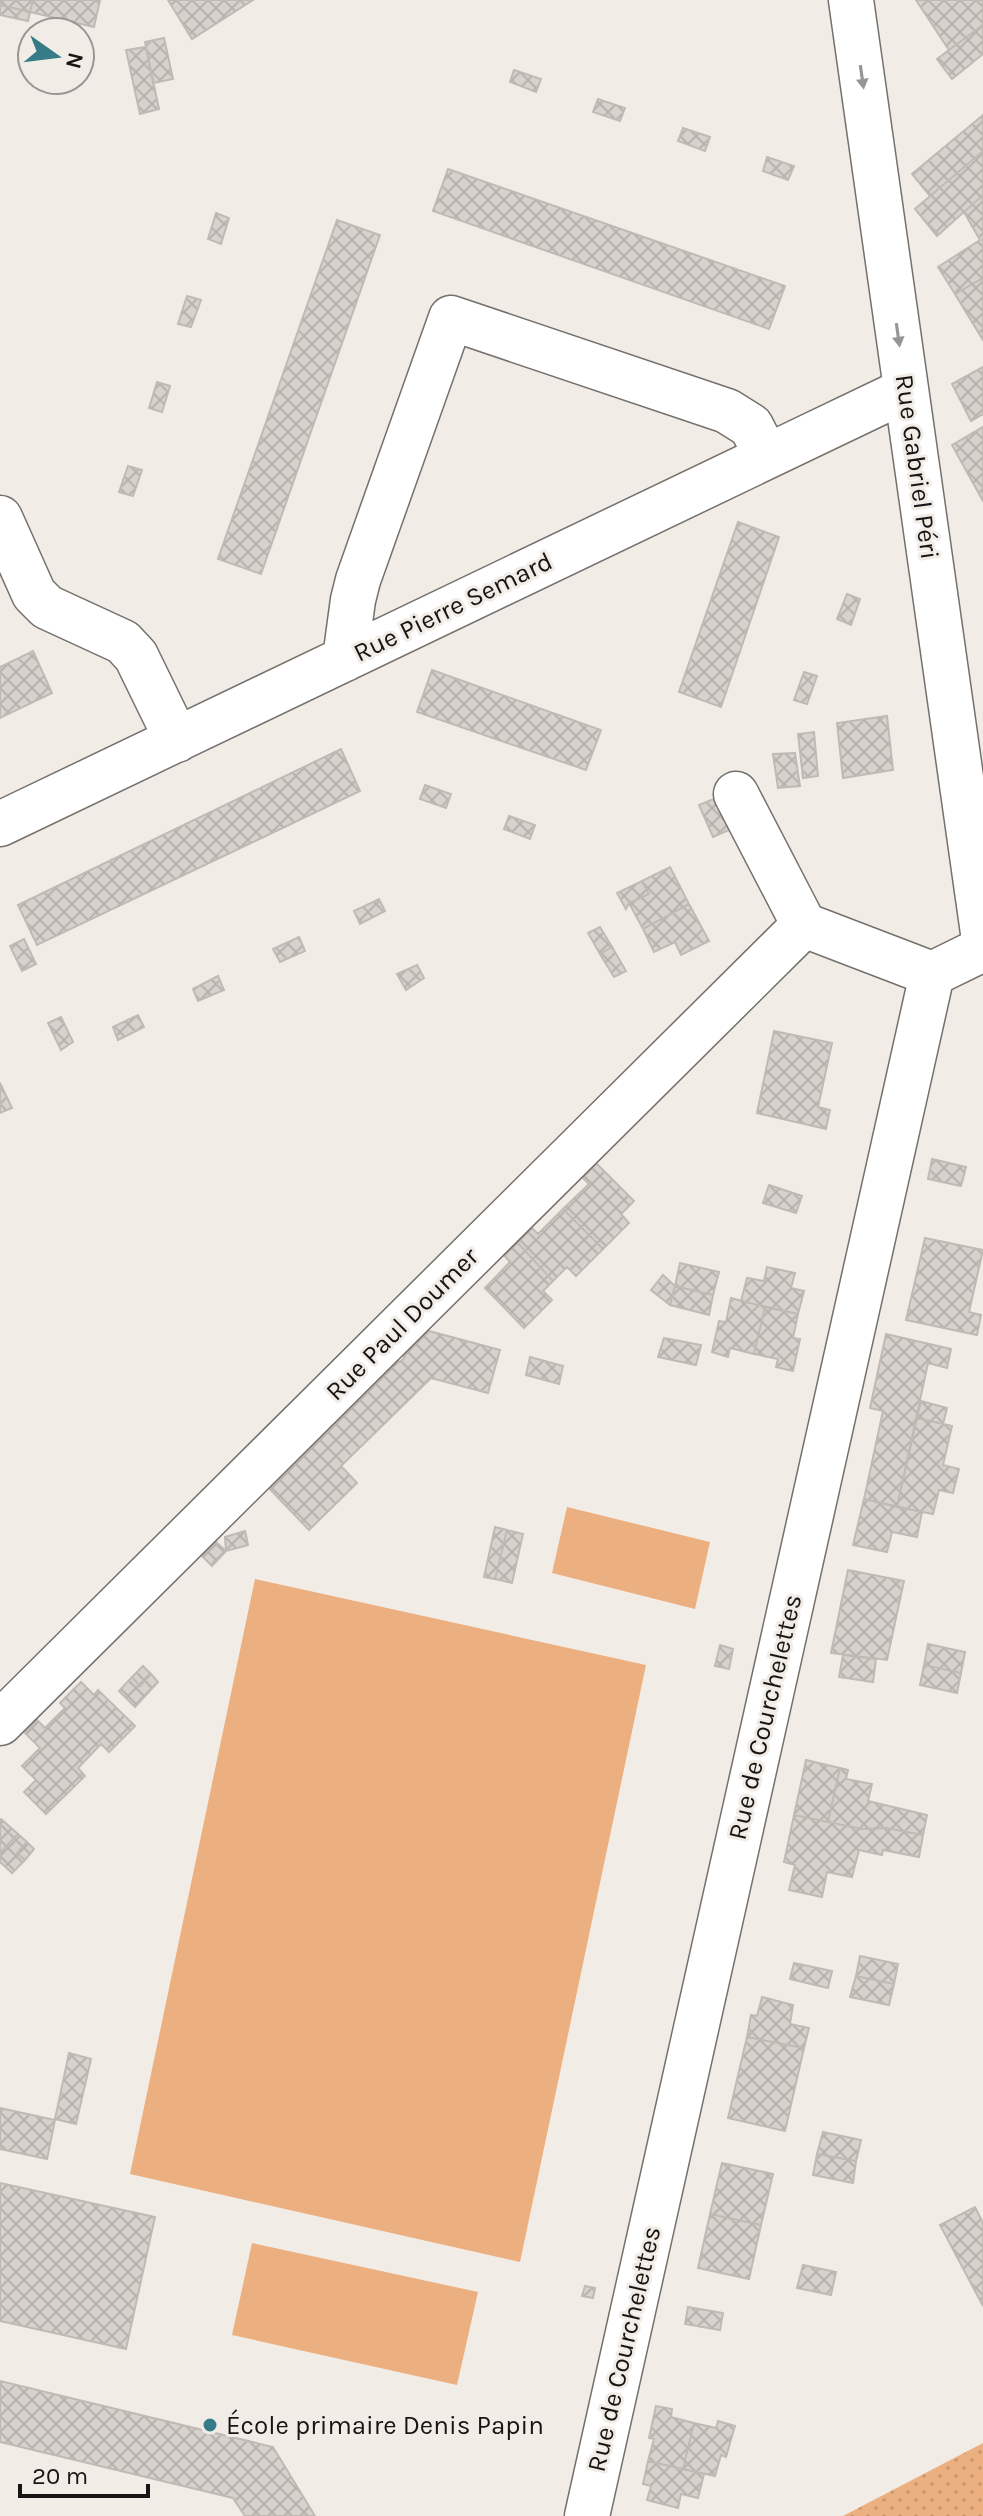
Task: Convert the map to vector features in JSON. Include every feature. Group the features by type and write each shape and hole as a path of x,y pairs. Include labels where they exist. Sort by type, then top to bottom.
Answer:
{"street":[{"name":"Rue Gabriel Péri","path":"851,0 983,933"},
{"path":"345,659 358,580 451,318 727,411 751,426 766,455"},
{"name":"Rue Pierre Semard","path":"0,824 906,390"},
{"path":"0,518 34,594 47,607 123,642 136,656 177,740"},
{"path":"736,794 804,925 932,974 983,949"},
{"name":"Rue Paul Doumer","path":"0,1723 804,925"},
{"name":"Rue de Courchelettes","path":"587,2516 932,974"}],"shaded area":[{"path":"567,1507 710,1542 695,1609 552,1573"},
{"path":"255,1579 646,1665 520,2262 130,2174"},
{"path":"252,2243 478,2292 457,2385 232,2335"},
{"path":"983,2443 983,2516 843,2516"}],"building":[{"path":"0,0 33,0 30,12 0,5"},
{"path":"33,0 100,0 96,18 47,16 30,12"},
{"path":"168,0 253,0 192,39"},
{"path":"916,0 983,0 983,25 949,50"},
{"path":"0,5 30,12 29,16 16,18 0,15"},
{"path":"983,25 983,54 952,79 937,59"},
{"path":"164,38 173,79 153,83 145,42"},
{"path":"146,47 159,109 140,114 126,50"},
{"path":"514,70 541,79 536,92 510,82"},
{"path":"598,99 625,108 620,121 593,112"},
{"path":"983,115 983,151 930,196 912,174"},
{"path":"683,128 710,137 705,151 678,141"},
{"path":"983,151 983,195 937,236 915,209"},
{"path":"767,157 794,166 788,180 763,171"},
{"path":"448,169 785,286 769,329 433,211"},
{"path":"983,195 983,278 955,294 938,267 980,240 964,212"},
{"path":"216,213 229,218 221,244 208,239"},
{"path":"337,220 380,235 261,574 218,559"},
{"path":"983,278 983,340 955,294"},
{"path":"187,296 201,300 191,327 178,324"},
{"path":"983,367 983,414 971,421 952,384"},
{"path":"157,382 170,386 162,412 149,408"},
{"path":"983,427 983,501 952,445"},
{"path":"128,466 142,470 133,496 119,492"},
{"path":"738,522 779,537 721,707 679,692"},
{"path":"847,594 860,599 851,625 837,619"},
{"path":"33,651 52,693 0,718 0,667"},
{"path":"432,670 601,730 586,770 417,712"},
{"path":"804,672 817,676 807,704 794,700"},
{"path":"887,716 893,770 843,778 837,723"},
{"path":"814,732 818,776 803,778 798,734"},
{"path":"341,749 360,791 37,945 18,905"},
{"path":"795,753 800,786 778,788 773,754"},
{"path":"425,785 451,794 446,808 420,799"},
{"path":"716,798 729,830 713,837 699,805"},
{"path":"509,816 535,825 530,839 504,829"},
{"path":"670,867 689,904 643,929 629,903 649,894 642,881"},
{"path":"642,881 649,894 629,903 626,909 617,893"},
{"path":"379,899 385,911 360,924 354,911"},
{"path":"689,904 709,941 681,955 675,942 654,952 643,929"},
{"path":"600,927 612,947 600,954 588,933"},
{"path":"299,937 305,951 280,962 273,949"},
{"path":"24,939 36,964 22,971 10,946"},
{"path":"612,947 626,971 614,977 600,954"},
{"path":"417,965 424,978 406,990 397,974"},
{"path":"218,976 224,990 198,1001 193,989"},
{"path":"138,1015 144,1027 118,1040 113,1027"},
{"path":"61,1017 73,1042 61,1050 48,1023"},
{"path":"774,1031 832,1043 818,1107 830,1110 826,1129 757,1113"},
{"path":"0,1083 12,1108 0,1113"},
{"path":"932,1159 966,1167 961,1186 928,1179"},
{"path":"594,1161 634,1201 621,1214 629,1223 603,1249 563,1209 589,1184 580,1175"},
{"path":"769,1185 802,1196 796,1213 763,1203"},
{"path":"563,1209 603,1249 576,1276 567,1267 553,1281 515,1240 530,1226 538,1234"},
{"path":"925,1238 983,1250 969,1312 981,1315 977,1335 906,1320"},
{"path":"515,1240 553,1281 543,1291 552,1300 524,1328 485,1288 510,1262 502,1253"},
{"path":"680,1263 719,1272 713,1295 675,1286"},
{"path":"767,1267 795,1273 791,1288 804,1291 798,1314 741,1301 747,1278 764,1281"},
{"path":"663,1275 675,1286 670,1305 651,1290"},
{"path":"675,1286 713,1295 709,1315 670,1305"},
{"path":"731,1298 765,1307 754,1354 730,1348 728,1357 712,1352 719,1321 726,1322"},
{"path":"765,1307 798,1314 793,1338 800,1339 793,1371 776,1367 778,1359 754,1354"},
{"path":"418,1328 500,1350 488,1393 431,1378 341,1466 357,1483 309,1530 263,1482 391,1355 400,1362 405,1357 401,1354"},
{"path":"886,1334 951,1349 947,1368 928,1363 897,1507 864,1499 883,1411 870,1408"},
{"path":"664,1338 701,1345 696,1365 658,1357"},
{"path":"530,1357 563,1366 559,1384 526,1375"},
{"path":"921,1401 947,1408 943,1424 917,1418"},
{"path":"917,1418 952,1426 943,1465 959,1469 953,1493 939,1490 933,1514 897,1507"},
{"path":"864,1499 922,1512 917,1537 892,1532 887,1552 853,1545"},
{"path":"495,1527 507,1530 495,1579 484,1577"},
{"path":"507,1530 523,1534 512,1583 495,1579"},
{"path":"245,1531 248,1545 226,1551 225,1537"},
{"path":"216,1542 226,1551 212,1566 202,1556"},
{"path":"848,1570 904,1581 887,1660 831,1653"},
{"path":"928,1644 965,1652 961,1673 924,1665"},
{"path":"720,1645 733,1649 729,1669 715,1666"},
{"path":"843,1655 876,1659 873,1682 839,1677"},
{"path":"924,1665 961,1673 957,1693 920,1685"},
{"path":"143,1666 151,1674 140,1686 132,1677"},
{"path":"151,1674 158,1682 135,1707 119,1691 132,1677 140,1686"},
{"path":"81,1682 94,1695 98,1690 135,1726 109,1752 101,1744 78,1768 85,1776 46,1814 24,1792 36,1780 22,1766 40,1748 25,1733 37,1720 45,1728 65,1708 60,1703"},
{"path":"806,1760 840,1768 828,1822 794,1815"},
{"path":"840,1768 848,1770 846,1779 872,1784 868,1801 927,1815 923,1835 828,1822"},
{"path":"794,1815 862,1829 886,1828 923,1835 919,1857 883,1850 882,1855 859,1850 852,1877 827,1872 822,1897 789,1890 795,1865 784,1862"},
{"path":"0,1820 18,1834 0,1853"},
{"path":"18,1834 27,1842 17,1853 25,1860 12,1873 0,1862 0,1853"},
{"path":"27,1842 34,1849 25,1860 17,1853"},
{"path":"860,1956 898,1964 894,1984 856,1976"},
{"path":"794,1963 832,1971 828,1988 790,1979"},
{"path":"856,1976 894,1984 889,2005 850,1997"},
{"path":"762,1997 793,2005 790,2024 809,2028 804,2048 747,2037 751,2015 757,2016"},
{"path":"747,2037 804,2048 785,2131 728,2118"},
{"path":"69,2053 91,2059 76,2124 55,2119"},
{"path":"0,2108 55,2120 47,2159 0,2149"},
{"path":"823,2132 861,2140 856,2161 817,2154"},
{"path":"817,2154 856,2161 853,2183 813,2175"},
{"path":"722,2163 773,2174 761,2225 710,2214"},
{"path":"0,2183 155,2217 126,2349 0,2321"},
{"path":"975,2207 983,2223 983,2306 940,2225"},
{"path":"710,2214 761,2225 749,2279 698,2268"},
{"path":"803,2265 836,2272 831,2295 797,2288"},
{"path":"585,2286 595,2288 593,2298 582,2296"},
{"path":"688,2307 723,2313 720,2330 685,2324"},
{"path":"0,2381 273,2447 315,2516 245,2516 233,2498 0,2442"},
{"path":"656,2406 672,2409 671,2417 694,2423 683,2469 648,2461 654,2439 649,2438"},
{"path":"718,2421 735,2426 726,2457 721,2455 715,2476 683,2469 694,2423 716,2428"},
{"path":"648,2461 704,2474 698,2498 681,2494 678,2508 647,2500 651,2486 643,2484"}],"place":[{"name":"École primaire Denis Papin","path":"210,2425"}]}
